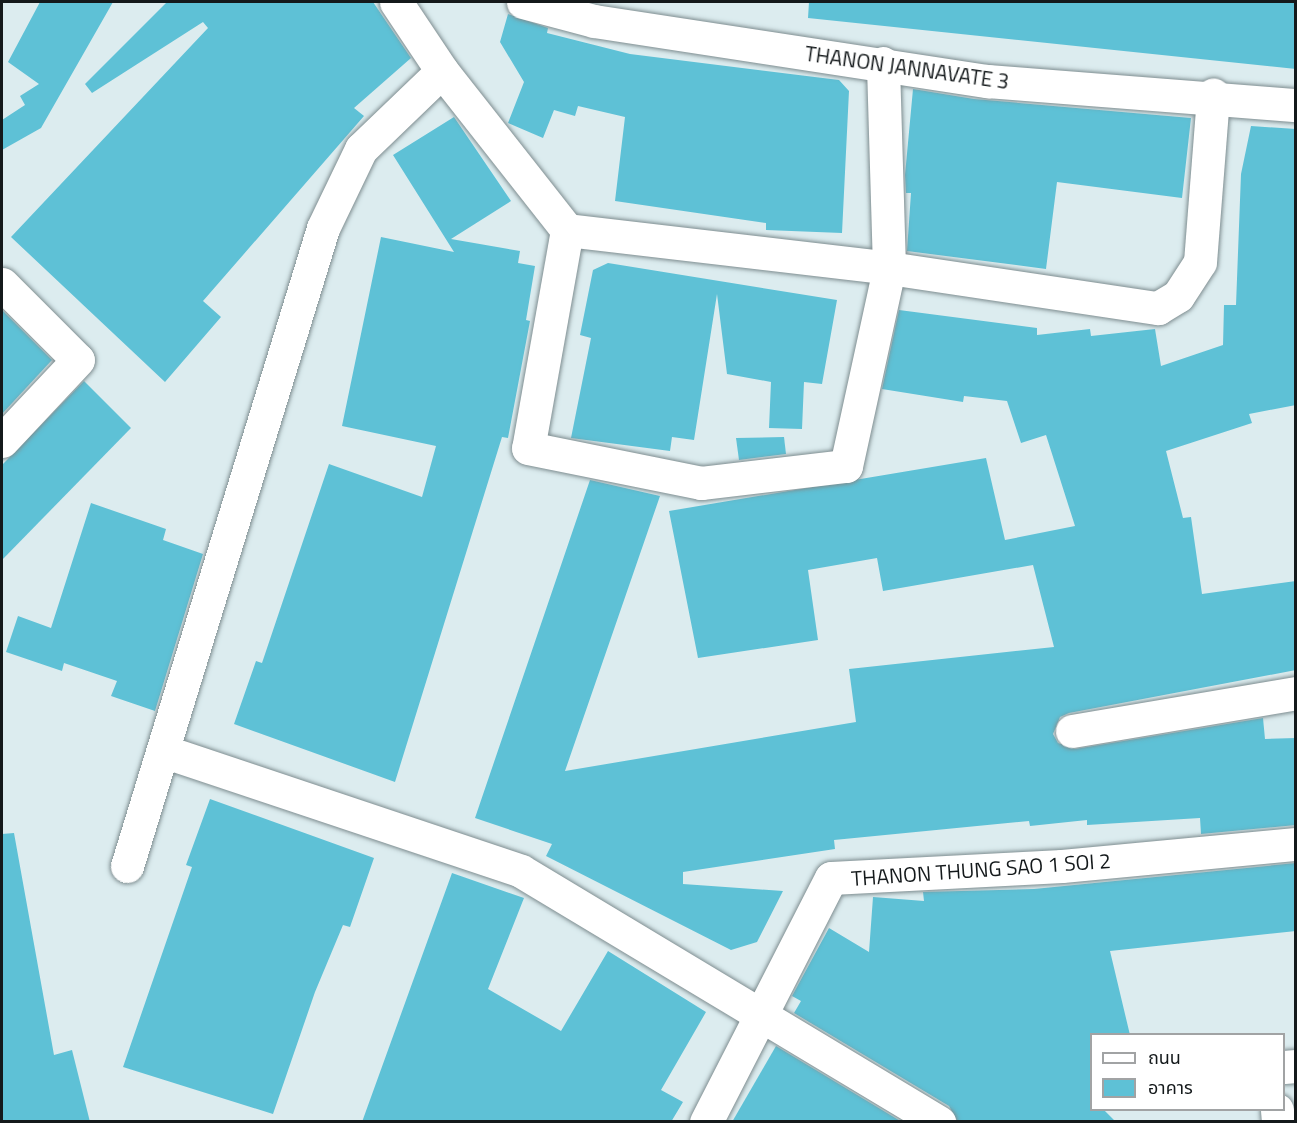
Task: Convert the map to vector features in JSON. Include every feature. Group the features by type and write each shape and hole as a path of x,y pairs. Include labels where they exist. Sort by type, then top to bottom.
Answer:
{"street":[{"path":"396,2 442,71 567,230 889,268 1158,308 1178,296 1200,262 1213,95"},
{"name":"THANON JANNAVATE 3","path":"523,2 594,21 883,63 988,81 1213,95 1296,105"},
{"path":"567,230 528,448 700,483 846,466 889,268 883,63"},
{"path":"127,866 166,752 323,228 361,149 442,71"},
{"path":"2,284 78,360 2,441"},
{"path":"1072,731 1296,693"},
{"path":"166,752 521,871 939,1122"},
{"name":"THANON THUNG SAO 1 SOI 2","path":"706,1122 831,878 1062,866 1296,844"}],"building":[{"path":"40,2 113,2 41,128 2,150 2,120 25,105 20,96 39,84 8,62"},
{"path":"167,2 373,2 411,58 354,108 364,116 203,301 221,317 165,382 11,237 208,28 203,22 92,93 85,84"},
{"path":"809,2 1296,2 1296,69 808,18"},
{"path":"508,14 548,28 547,33 630,54 839,80 849,91 842,233 766,230 766,223 615,201 625,117 578,106 575,116 554,110 543,138 508,123 524,82 500,42"},
{"path":"913,89 974,99 1191,118 1182,198 1057,182 1046,269 907,251 911,193 906,193 905,175"},
{"path":"454,117 511,201 451,239 520,251 518,263 535,266 526,320 530,321 508,438 502,437 395,782 234,724 256,661 262,663 329,464 422,497 436,446 342,426 381,237 454,252 393,155"},
{"path":"1251,126 1296,129 1296,405 1249,414 1252,423 1166,451 1183,518 1191,517 1202,594 1296,581 1296,670 1069,713 1060,717 1053,734 1058,743 1075,749 1263,718 1265,739 1296,738 1296,825 1201,834 1200,818 1087,825 1087,820 1030,826 1029,821 834,840 835,849 683,872 683,884 783,891 757,942 731,950 546,856 552,844 475,818 590,480 660,496 565,771 856,722 849,669 1054,647 1033,565 883,591 877,558 808,570 818,640 698,658 669,511 986,458 1005,540 1075,526 1046,435 1021,443 1007,401 964,396 963,402 882,389 899,310 1037,328 1037,335 1090,329 1091,336 1155,329 1161,366 1223,345 1224,305 1236,305 1241,174"},
{"path":"608,263 837,300 822,384 804,382 802,429 769,428 771,382 727,374 717,294 694,440 672,437 670,451 571,438 591,338 580,335 593,270"},
{"path":"2,310 52,360 2,414"},
{"path":"84,381 131,428 2,560 2,465"},
{"path":"784,437 786,454 739,460 736,438"},
{"path":"91,503 166,529 163,540 203,554 155,711 111,696 117,681 64,663 62,671 6,652 18,616 51,628"},
{"path":"210,799 374,858 350,927 343,925 315,992 273,1114 123,1067 192,867 186,865"},
{"path":"14,833 54,1055 72,1050 90,1122 2,1122 2,834"},
{"path":"1296,863 1296,931 1110,951 1130,1033 1090,1033 1090,1111 1105,1111 1116,1122 958,1122 949,1106 794,1013 801,1001 792,996 829,928 869,952 873,897 924,901 923,892 1034,889"},
{"path":"452,873 524,898 488,989 561,1031 608,951 706,1012 661,1090 683,1102 671,1122 362,1122"},
{"path":"776,1046 902,1122 732,1122"}]}
